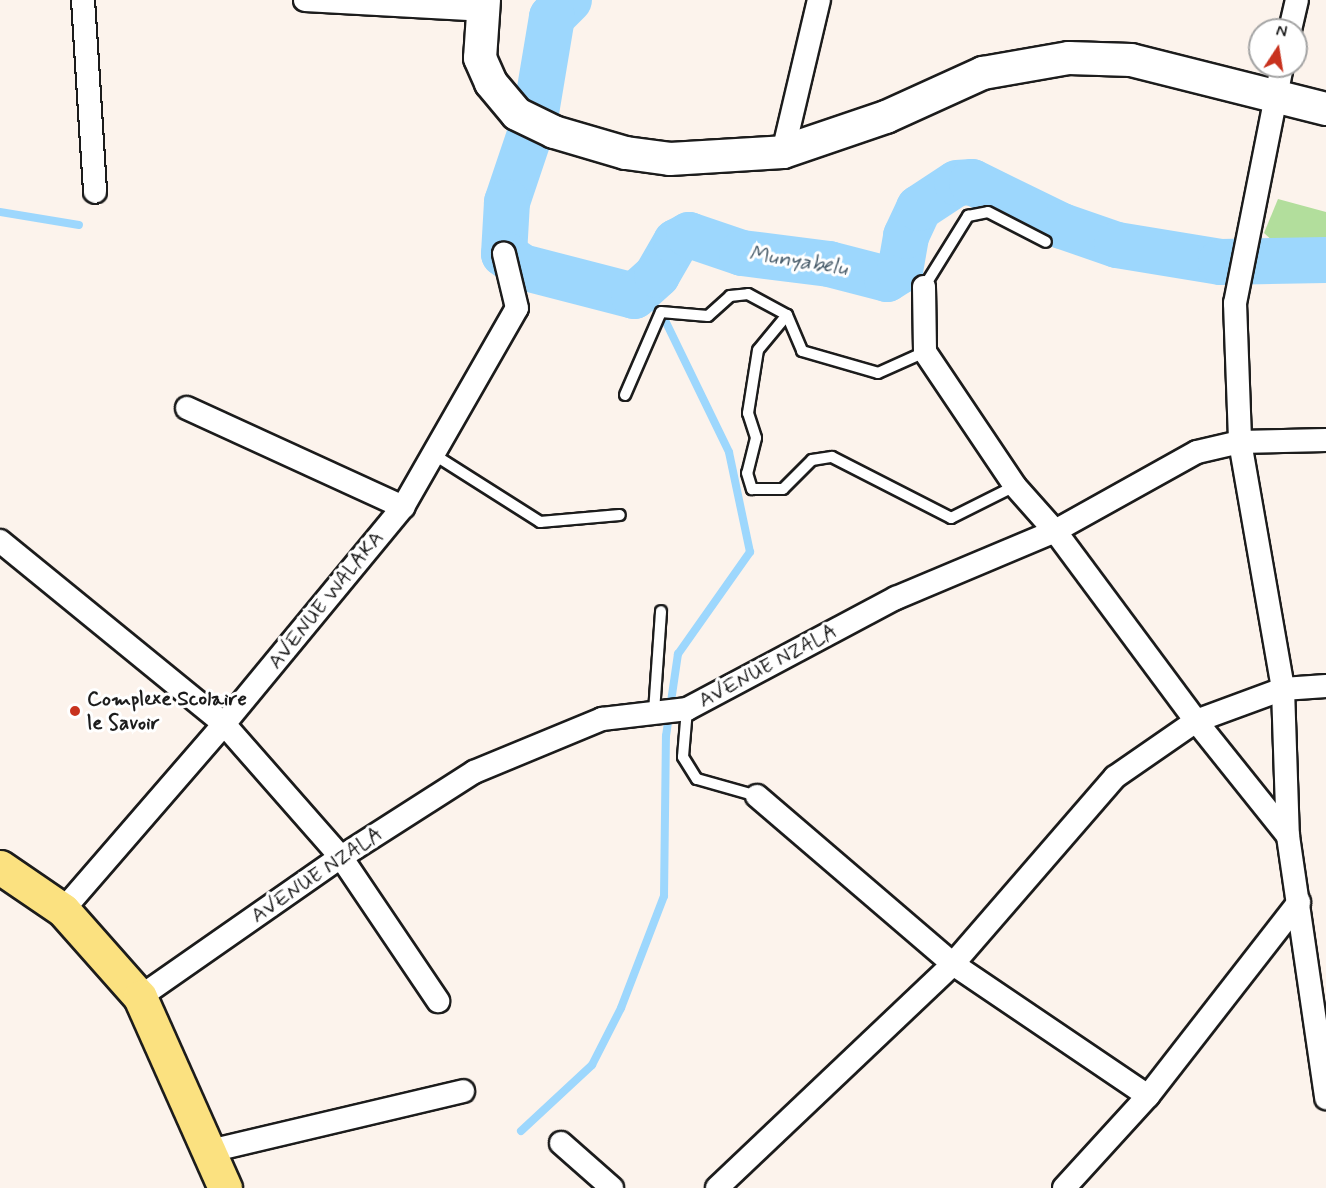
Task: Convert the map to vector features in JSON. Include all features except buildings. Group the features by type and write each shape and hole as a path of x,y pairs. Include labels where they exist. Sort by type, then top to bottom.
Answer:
{"highway":[{"path":"0,867 63,910 140,997 225,1188"}],"street":[{"path":"83,0 95,192"},
{"path":"305,0 483,5 480,58 491,83 517,114 554,132 626,153 670,159 783,152 886,117 983,73 1070,58 1131,60 1279,80 1326,109"},
{"path":"783,152 819,0"},
{"path":"1293,18 1297,0"},
{"path":"1279,80 1244,247 1235,303 1240,442 1282,689 1288,836 1326,1098"},
{"name":"AVENUE WALAKA","path":"63,910 224,724 402,507 517,308 504,254"},
{"path":"924,287 924,352 1015,486 1055,531 1196,721 1288,836"},
{"path":"187,408 402,507"},
{"name":"AVENUE NZALA","path":"140,997 341,857 474,772 602,719 670,711 896,598 1055,531 1197,452 1240,442 1326,440"},
{"path":"0,541 224,724 341,857 438,1001"},
{"path":"717,1188 952,964 1115,777 1196,721 1282,689 1326,686"},
{"path":"757,796 952,964 1148,1096"},
{"path":"1064,1188 1148,1096 1299,902"},
{"path":"210,1151 464,1091"},
{"path":"561,1143 612,1188"}],"lane":[{"path":"924,287 968,216 988,212 1046,242"},
{"path":"625,395 661,312 708,316 730,296 748,294 787,315 802,351 878,373 924,352"},
{"path":"787,315 758,351 748,413 756,438 747,473 752,489 783,489 812,460 832,457 951,518 1015,486"},
{"path":"433,454 540,522 620,515"},
{"path":"661,611 670,711 683,757 697,779 757,796"}],"green space":[{"path":"1278,199 1326,212 1326,274 1301,266 1264,233"}],"waterway":[{"name":"Munyabelu","path":"569,0 552,17 535,119 507,202 504,254 522,267 634,296 657,275 676,242 689,235 742,253 829,264 887,279 900,271 906,236 919,208 957,183 972,182 1062,226 1117,245 1221,262 1326,260"},
{"path":"0,212 79,225"},
{"path":"521,1131 592,1065 621,1008 664,896 666,736 678,654 750,552 729,452 661,312 634,296"}],"place":[{"name":"Complexe Scolaire le Savoir","path":"75,711"}]}
